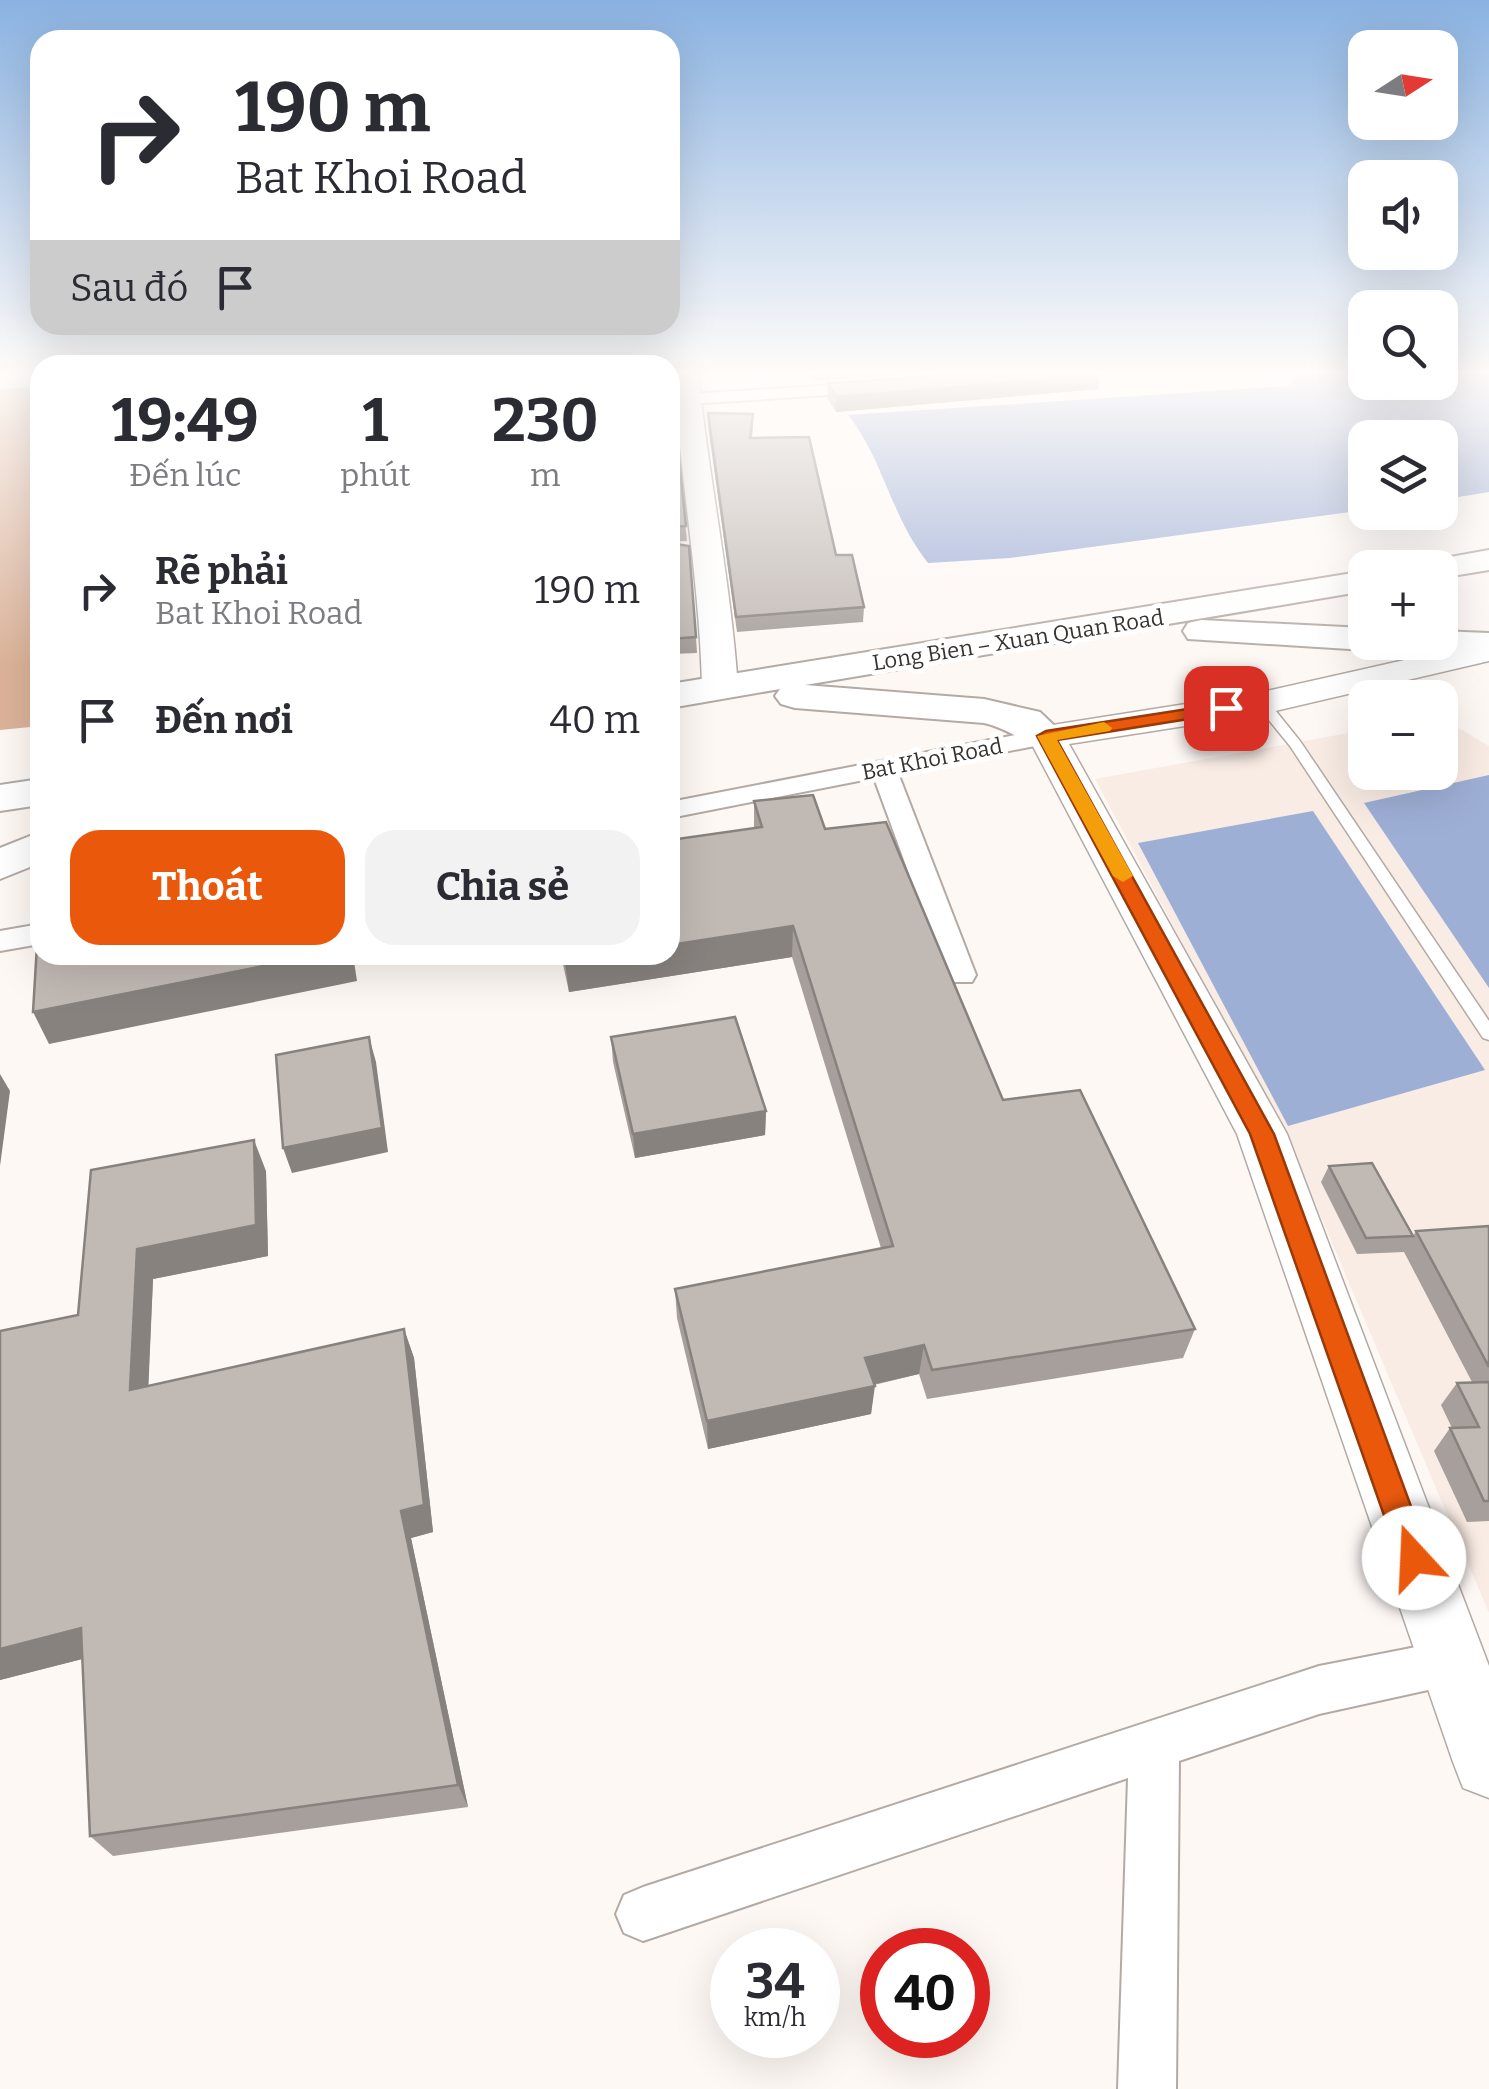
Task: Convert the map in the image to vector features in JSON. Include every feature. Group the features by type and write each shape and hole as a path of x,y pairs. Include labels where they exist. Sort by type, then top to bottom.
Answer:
{"main road":[{"path":"1458,565 1489,560"},
{"name":"Long Bien – Xuan Quan Road","path":"680,694 1348,584"},
{"path":"1044,637 1218,631 1348,638"},
{"path":"1458,644 1489,648"},
{"path":"720,688 984,711 1026,720 1046,736"},
{"path":"0,798 30,794"},
{"path":"0,865 30,851"}],"street":[{"path":"692,471 697,551 720,688"},
{"name":"Bat Khoi Road","path":"680,808 1046,736 1262,703 1489,648"},
{"path":"1046,736 1262,1134 1489,1762"},
{"path":"883,768 960,975"},
{"path":"0,942 30,936"},
{"path":"643,1914 1154,1748 1319,1690 1452,1664"},
{"path":"1148,2089 1154,1748"}],"lane":[{"path":"1262,703 1295,744 1489,1034"}],"shaded area":[{"path":"0,471 30,471 30,727 0,730"},
{"path":"1458,728 1489,746 1489,1613 1293,1151 1095,779 1348,733 1348,790 1458,790"}],"water":[{"path":"880,471 1348,471 1348,512 1010,558 928,563 915,545"},
{"path":"1458,471 1489,471 1489,492 1458,497"},
{"path":"1489,775 1489,988 1364,803 1422,790 1458,790 1458,782"},
{"path":"1313,811 1485,1070 1288,1126 1138,843"}],"building":[{"path":"680,471 680,471 686,526 680,526"},
{"path":"716,471 817,471 836,555 852,555 864,607 736,617"},
{"path":"680,545 689,546 696,637 680,638"},
{"path":"813,795 825,829 886,822 1003,1100 1080,1090 1195,1329 932,1370 924,1345 865,1358 875,1386 707,1421 675,1289 893,1246 793,926 680,943 680,839 762,827 754,801"},
{"path":"36,965 268,965 33,1012"},
{"path":"735,1017 766,1111 633,1134 611,1037"},
{"path":"369,1037 382,1128 283,1148 276,1055"},
{"path":"254,1140 256,1225 137,1249 130,1390 404,1329 424,1505 401,1511 458,1785 90,1836 81,1628 0,1649 0,1331 78,1315 91,1170"},
{"path":"1372,1163 1413,1236 1366,1238 1329,1166"},
{"path":"1489,1226 1489,1367 1416,1231"},
{"path":"1489,1382 1489,1501 1484,1501 1450,1428 1479,1427 1457,1383"}],"slow traffic":[{"path":"1104,728 1046,736 1123,876"}],"route":[{"path":"1226,708 1046,736 1262,1134 1414,1558"}]}
